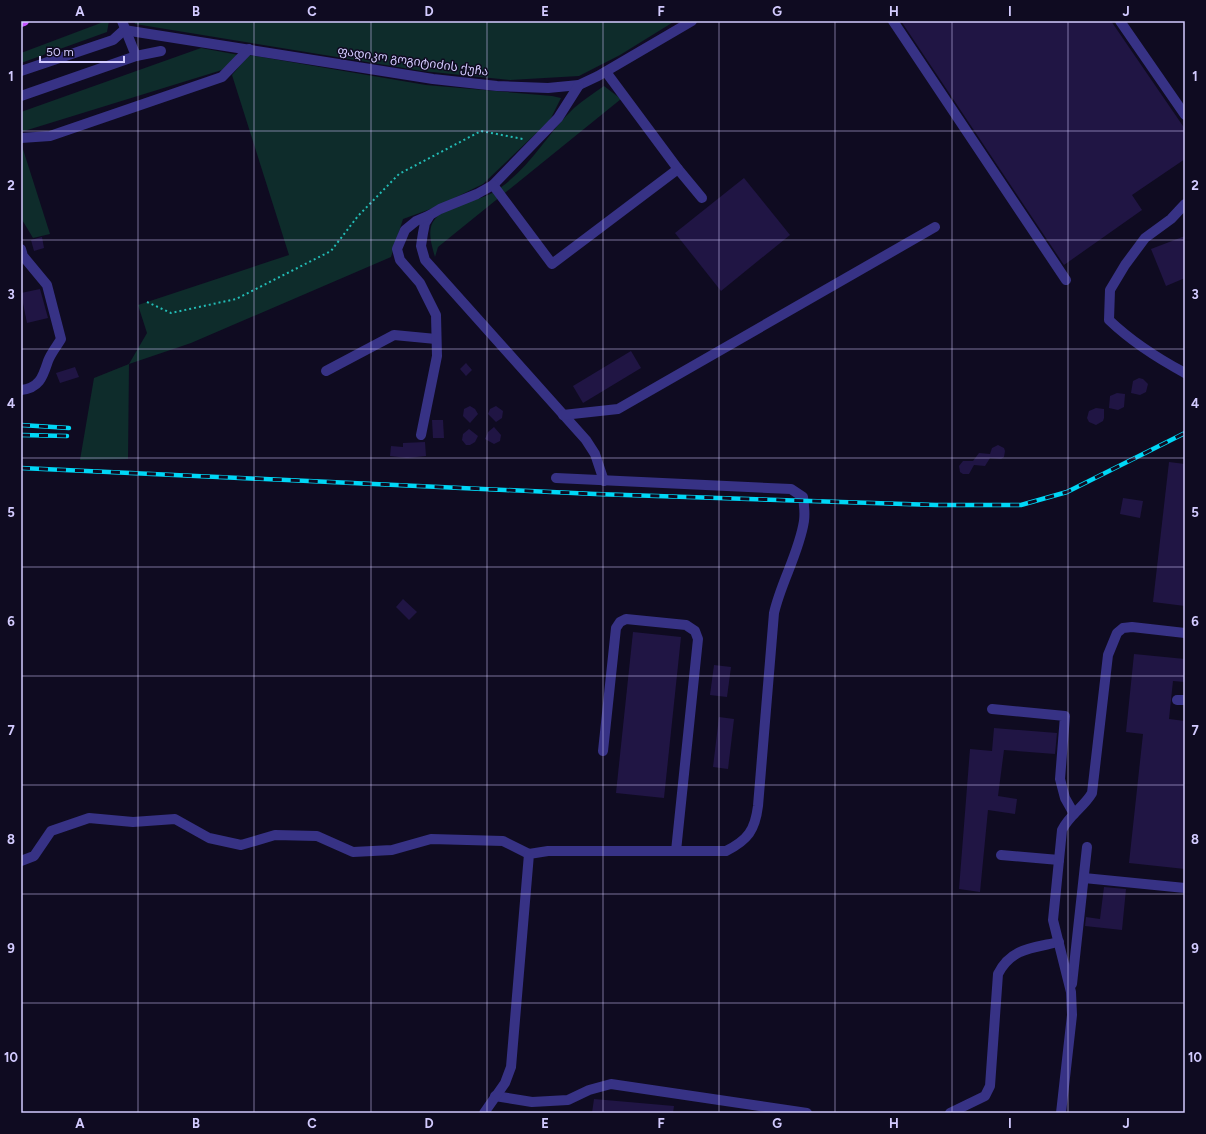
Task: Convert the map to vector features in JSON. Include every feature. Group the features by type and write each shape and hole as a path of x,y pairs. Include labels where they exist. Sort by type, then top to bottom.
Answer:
{"street":[{"name":"ფადიკო გოგიტიძის ქუჩა","path":"123,26 249,49 433,79 497,86 548,88 579,85 606,72 692,21"},
{"path":"893,21 1066,280"},
{"path":"1120,21 1185,115"},
{"path":"123,26 136,56"},
{"path":"21,72 113,40 123,26"},
{"path":"21,138 50,136 222,77 249,49"},
{"path":"21,96 136,56 162,51"},
{"path":"606,72 678,169 702,198"},
{"path":"421,434 436,356 436,315 434,306 420,283 400,260 397,249 405,230 416,221 440,209 477,194 493,185 558,118 579,85"},
{"path":"493,185 552,264 678,169"},
{"path":"1185,204 1171,219 1145,238 1110,290 1108,304 1110,320 1130,340 1160,360 1185,373"},
{"path":"430,215 425,223 423,233 422,246 425,260 586,440 595,454 604,481"},
{"path":"563,415 618,409 935,227"},
{"path":"21,390 39,384 45,373 49,359 61,339 47,285 22,254"},
{"path":"326,371 394,335 436,339"},
{"path":"21,861 34,856 51,831 89,818 133,822 175,818 210,838 241,845 275,835 317,836 354,852 392,850 431,839 503,841 529,854 548,852 726,851 741,843 749,834 756,821 774,613 778,596 788,573 804,521 803,497 791,489 556,478"},
{"path":"603,751 616,628 620,622 626,619 686,625 695,631 698,639 676,851"},
{"path":"1071,992 1053,920 1062,830 1066,823 1086,802 1092,793 1108,655 1118,633 1123,628 1132,627 1185,633"},
{"path":"992,709 1065,716 1060,778 1065,798 1074,814"},
{"path":"1061,1113 1072,1015 1071,992 1087,847"},
{"path":"484,1113 505,1083 511,1067 529,854"},
{"path":"1001,855 1059,860"},
{"path":"1084,878 1185,888"},
{"path":"950,1113 985,1096 990,1086 998,974 1003,964 1018,952 1059,942"},
{"path":"495,1096 532,1102 568,1100 589,1090 611,1084 807,1113"}],"path":[{"path":"147,302 171,313 236,299 331,251 358,216 399,174 481,131 536,142"}],"green space":[{"path":"109,21 107,32 21,63 21,53"},
{"path":"134,21 675,21 620,55 579,76 510,80 422,71 135,24"},
{"path":"201,48 239,55 222,70 21,132 21,112"},
{"path":"249,55 426,85 561,98 550,120 483,184 436,207 403,219 391,257 191,343 129,364 147,333 138,305 289,255 232,75"},
{"path":"604,86 621,99 438,247 435,257 430,233 432,223 435,219 454,206 485,196 504,185 526,164 574,108"},
{"path":"21,143 50,234 33,238 21,218"},
{"path":"129,364 128,459 80,460 94,378"}],"building":[{"path":"901,21 1111,21 1185,129 1185,159 1132,195 1142,210 1064,265"},
{"path":"744,178 790,235 721,291 675,233"},
{"path":"1185,236 1185,278 1166,286 1151,249"},
{"path":"42,237 44,248 34,251 31,240"},
{"path":"40,289 48,318 27,323 21,293"},
{"path":"631,351 641,368 583,403 573,386"},
{"path":"466,363 472,370 466,376 460,369"},
{"path":"75,367 79,377 60,383 56,373"},
{"path":"1139,378 1143,379 1148,384 1146,392 1140,395 1131,393 1133,381"},
{"path":"1117,393 1125,394 1124,407 1118,410 1109,408 1110,396"},
{"path":"470,406 475,409 478,414 470,423 463,416 464,409"},
{"path":"496,406 503,411 502,418 496,422 488,414 490,409"},
{"path":"1096,408 1104,409 1104,418 1103,421 1096,425 1089,422 1087,418 1089,411"},
{"path":"432,420 443,420 444,438 433,438"},
{"path":"494,427 501,435 500,441 494,444 485,439 488,432"},
{"path":"469,429 478,436 475,442 470,445 466,445 462,440 463,434"},
{"path":"425,442 426,456 407,458 390,456 391,446 403,447 403,443"},
{"path":"998,445 1004,448 1004,457 1001,459 990,458 985,466 974,465 969,474 963,474 960,472 959,466 963,461 973,461 979,453 990,454 992,448"},
{"path":"1169,462 1185,464 1185,606 1153,602"},
{"path":"1123,498 1143,501 1140,518 1120,514"},
{"path":"403,599 417,612 409,620 396,607"},
{"path":"633,632 681,637 664,798 616,793"},
{"path":"1134,654 1185,659 1185,682 1173,681 1169,719 1185,721 1185,869 1129,863 1143,734 1126,732"},
{"path":"714,665 731,667 727,697 710,695"},
{"path":"719,717 734,719 728,769 713,767"},
{"path":"994,728 1057,733 1055,754 1004,750 998,796 1017,799 1015,814 988,810 980,892 959,889 970,749 992,751"},
{"path":"1104,887 1126,889 1122,930 1085,926 1086,917 1100,919"},
{"path":"594,1099 674,1106 673,1113 592,1113"}],"railway":[{"path":"21,425 69,428"},
{"path":"21,468 595,494 936,505 1021,505 1067,492 1185,433"},
{"path":"21,435 67,436"}]}
